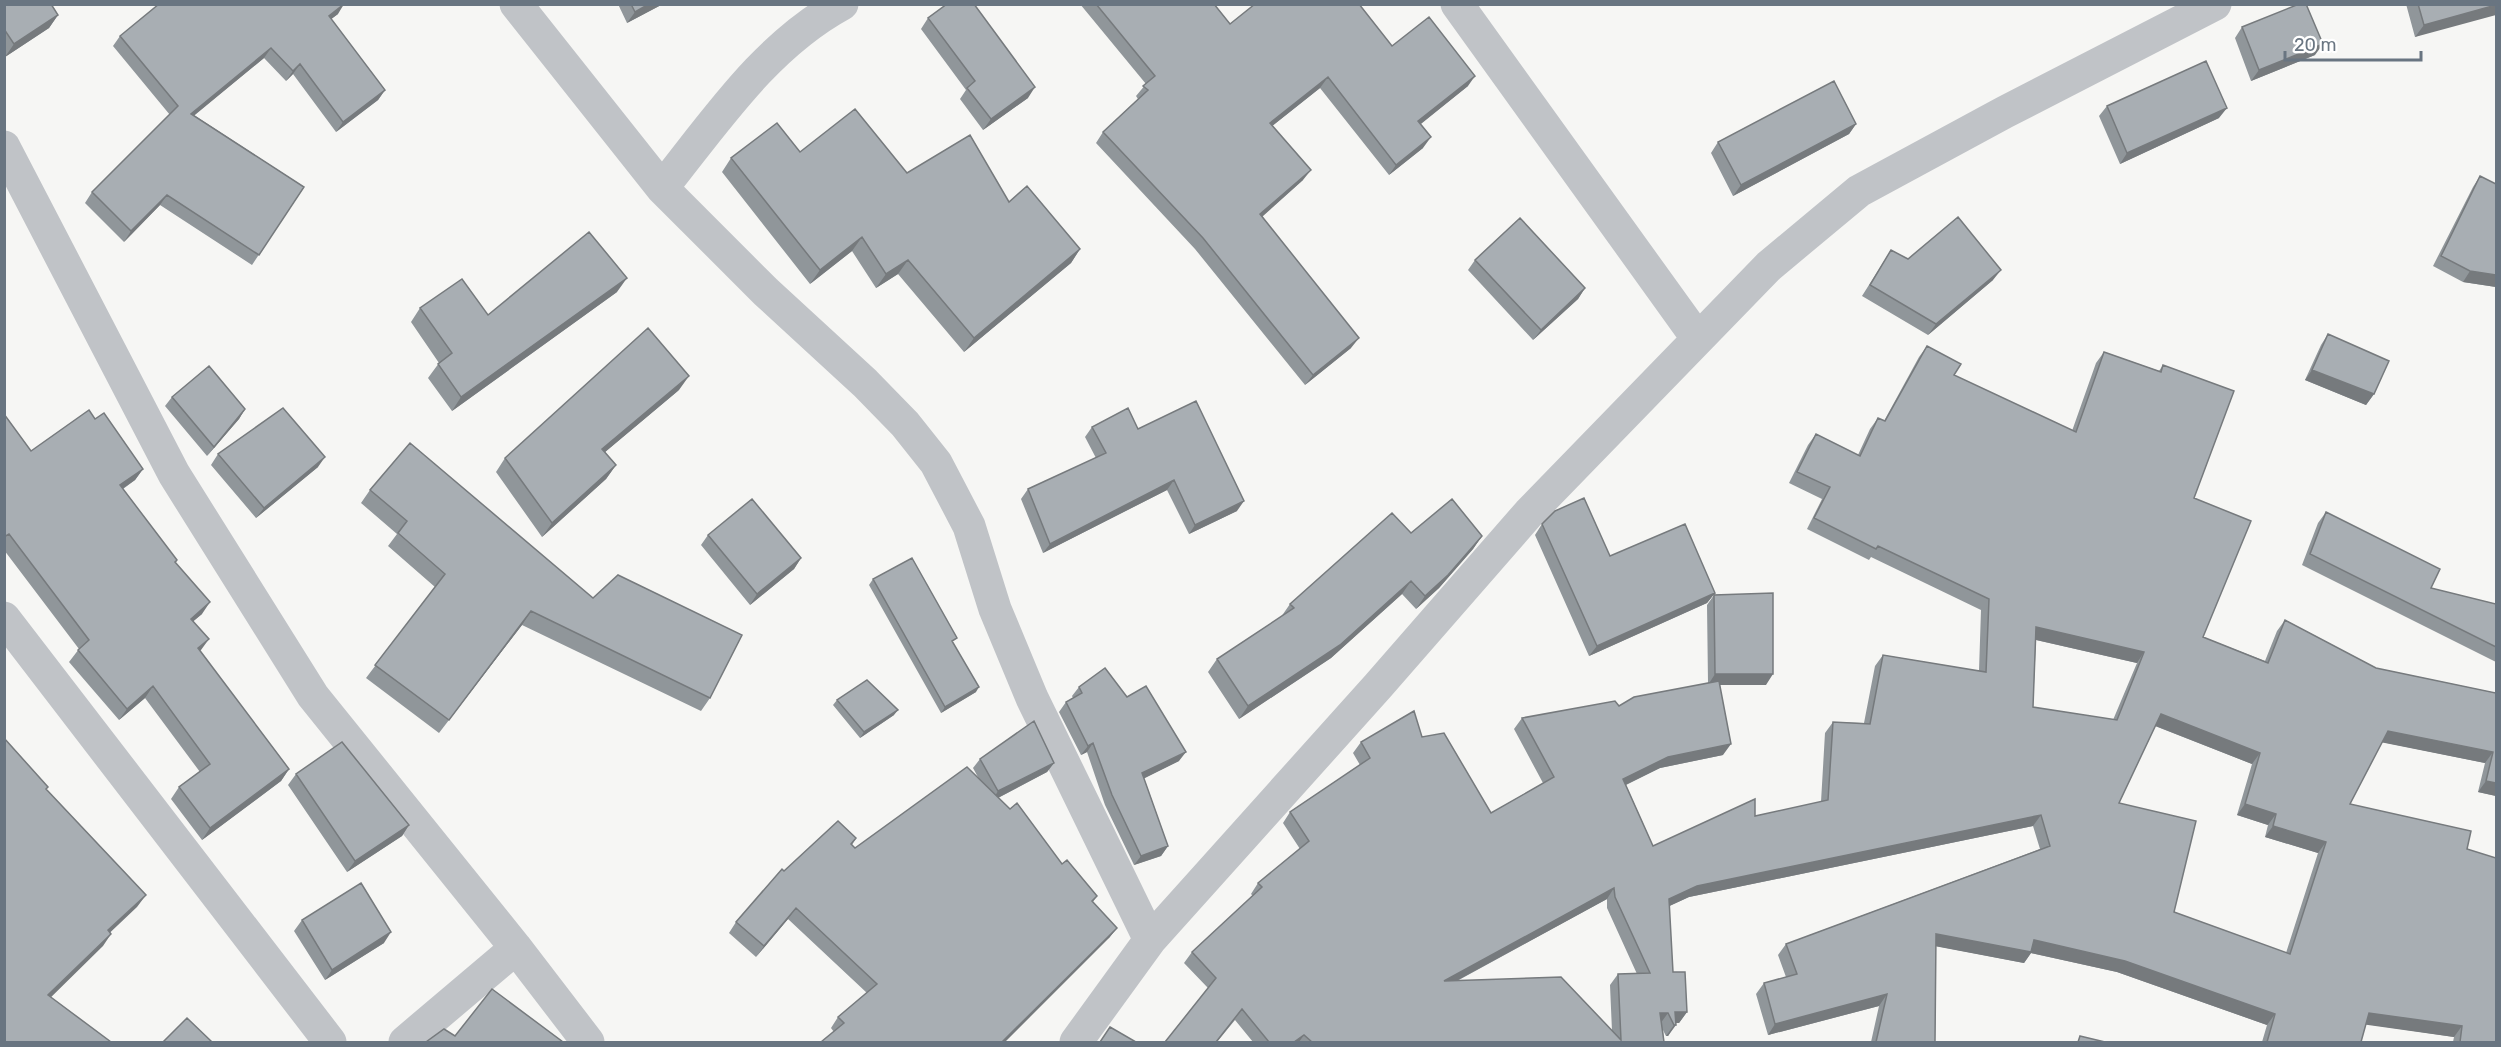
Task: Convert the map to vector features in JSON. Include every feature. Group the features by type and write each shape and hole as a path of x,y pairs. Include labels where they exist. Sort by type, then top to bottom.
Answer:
{"street":[{"path":"516,4 662,188 766,292 865,383 905,424 936,463 969,526 995,609 1032,698 1150,940"},
{"path":"662,188 750,79 785,43 816,18 842,4"},
{"path":"1457,4 1698,339"},
{"path":"1076,1042 1150,940 1378,686 1529,513 1769,266 1859,191 2005,112 2215,4"},
{"path":"4,147 174,474 313,696 516,948 588,1042"},
{"path":"4,618 330,1042"},
{"path":"405,1042 516,948"}],"building":[{"path":"4,4 51,4 58,15 14,44 4,29"},
{"path":"159,4 344,4 329,16 385,90 343,122 300,64 293,71 271,48 191,114 304,187 259,255 167,195 131,231 92,192 178,106 120,36"},
{"path":"631,4 649,4 635,12"},
{"path":"947,4 974,4 1035,87 991,119 967,88 975,81 928,18"},
{"path":"1096,4 1214,4 1230,24 1255,4 1359,4 1392,46 1429,17 1475,76 1418,121 1431,137 1396,165 1328,77 1270,123 1311,170 1260,214 1359,338 1313,375 1203,238 1103,132 1148,90 1143,86 1155,76"},
{"path":"2299,4 2306,4 2323,44 2259,70 2242,27"},
{"path":"2418,4 2496,4 2496,5 2424,25"},
{"path":"2206,61 2227,108 2127,153 2107,106"},
{"path":"1834,81 1856,124 1741,185 1718,142"},
{"path":"855,109 907,173 970,135 1009,202 1027,186 1080,249 974,338 908,260 886,274 862,237 820,270 731,158 777,123 800,152"},
{"path":"2480,176 2496,184 2496,275 2470,271 2441,256"},
{"path":"1958,217 2001,270 1936,324 1870,285 1891,250 1908,259"},
{"path":"1520,218 1585,288 1541,330 1475,260"},
{"path":"589,232 627,278 461,397 438,364 452,353 420,308 462,279 488,315"},
{"path":"648,328 689,376 602,449 616,465 552,523 505,458"},
{"path":"2328,334 2389,361 2374,394 2312,370"},
{"path":"1927,346 1961,364 1954,375 2076,432 2104,352 2161,372 2163,365 2234,391 2194,498 2251,521 2203,637 2268,663 2285,620 2376,668 2496,693 2496,783 2486,781 2493,752 2388,731 2350,804 2471,831 2467,849 2496,858 2496,1042 2460,1042 2462,1026 2369,1013 2361,1042 2267,1042 2275,1014 2125,961 2034,940 2031,952 1936,934 1935,1042 1876,1042 1887,994 1775,1024 1764,983 1797,974 1786,944 2050,846 2041,815 1697,886 1669,899 1673,972 1685,972 1687,1012 1675,1012 1676,1025 1668,1013 1660,1013 1664,1042 1312,1042 1304,1035 1294,1042 1269,1042 1242,1009 1216,1042 1165,1042 1216,978 1192,952 1262,887 1258,883 1309,841 1290,812 1370,758 1361,742 1414,711 1422,737 1444,733 1491,813 1554,777 1522,718 1615,701 1619,706 1634,697 1719,681 1731,744 1668,757 1623,779 1653,846 1755,799 1755,816 1828,800 1833,722 1870,724 1883,655 1986,672 1989,599 1878,546 1876,549 1814,518 1830,487 1797,472 1816,434 1860,456 1878,418 1885,421","holes":["2036,627 2144,652 2117,720 2033,707","2161,714 2260,753 2245,804 2276,814 2273,826 2326,842 2290,954 2174,912 2196,821 2119,803","1614,888 1615,897 1650,973 1618,974 1621,1040 1561,977 1444,981"]},
{"path":"209,366 245,409 214,447 172,397"},
{"path":"1196,401 1244,501 1195,525 1174,480 1050,544 1028,489 1106,453 1092,427 1128,408 1138,429"},
{"path":"283,408 325,457 264,508 218,454"},
{"path":"89,410 95,419 104,413 143,469 120,485 177,560 175,562 210,602 191,619 209,639 198,648 289,769 210,828 179,787 210,764 153,686 127,709 78,650 89,640 9,534 4,537 4,414 31,451"},
{"path":"410,443 593,598 618,575 742,635 710,698 531,611 449,720 375,665 445,574 398,533 407,521 370,490"},
{"path":"1584,498 1610,556 1685,524 1715,593 1597,646 1542,524 1555,511"},
{"path":"752,499 801,558 757,594 708,535"},
{"path":"1452,499 1482,536 1448,575 1425,596 1411,581 1340,645 1248,706 1217,659 1294,608 1290,604 1392,513 1411,533"},
{"path":"2326,512 2440,569 2431,588 2496,604 2496,647 2310,554"},
{"path":"912,558 957,638 952,641 979,687 945,707 873,579"},
{"path":"1773,593 1773,674 1715,674 1714,595"},
{"path":"1105,668 1127,697 1146,686 1186,752 1142,773 1168,846 1141,856 1112,795 1093,743 1088,746 1066,702 1082,693 1079,687"},
{"path":"867,680 898,710 864,732 837,700"},
{"path":"1034,721 1054,763 998,791 980,759"},
{"path":"4,738 48,787 46,789 146,895 108,930 111,934 48,995 111,1042 4,1042"},
{"path":"342,742 409,825 355,861 296,774"},
{"path":"967,767 1010,809 1017,803 1062,864 1067,860 1097,896 1092,901 1117,928 1002,1042 821,1042 844,1023 838,1017 877,984 796,908 764,946 736,922 782,869 784,871 838,821 856,838 851,844 855,848"},
{"path":"361,883 391,932 332,970 302,920"},
{"path":"492,989 563,1042 426,1042 444,1029 455,1036"},
{"path":"187,1018 212,1042 163,1042"},
{"path":"1110,1027 1136,1042 1100,1042"},
{"path":"2080,1036 2105,1042 2078,1042"}]}
